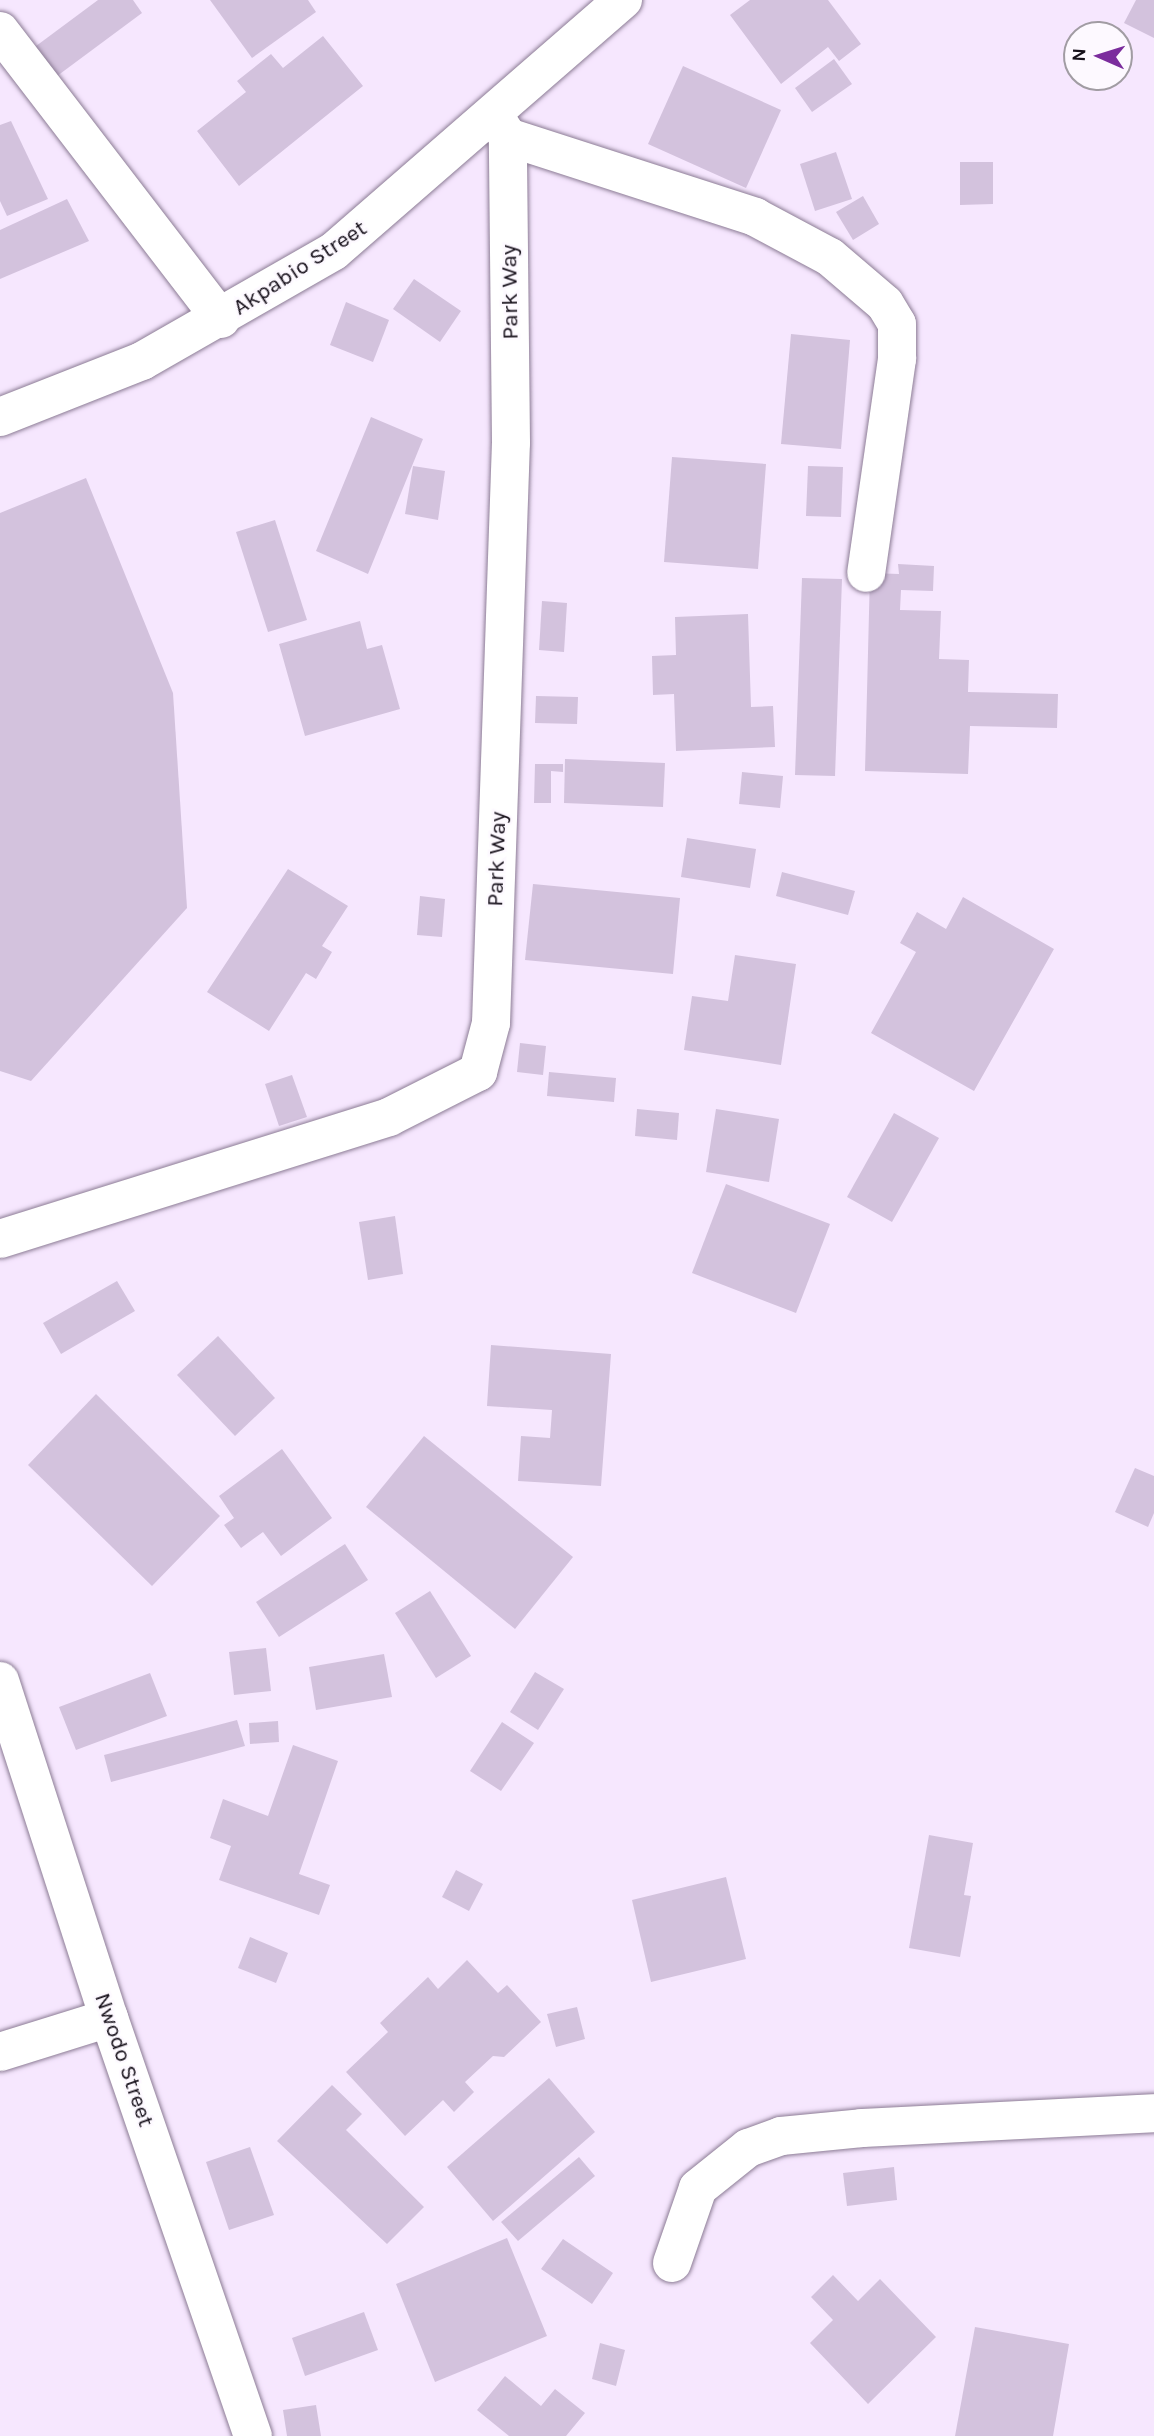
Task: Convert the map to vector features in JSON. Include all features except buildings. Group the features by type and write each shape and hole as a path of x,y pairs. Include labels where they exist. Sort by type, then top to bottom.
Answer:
{"street":[{"name":"Akpabio Street","path":"0,417 142,361 221,319 334,251 501,127 622,0"},
{"path":"0,32 221,319"},
{"path":"501,127 755,217 830,257 885,303 897,324 897,359 866,573"},
{"name":"Park Way","path":"0,1239 389,1117 478,1072 491,1023 510,470 501,127"},
{"name":"Nwodo Street","path":"0,1681 109,2018 253,2436"},
{"path":"0,2052 109,2018"},
{"path":"672,2263 698,2188 748,2148 781,2136 888,2126 1154,2113"}]}
